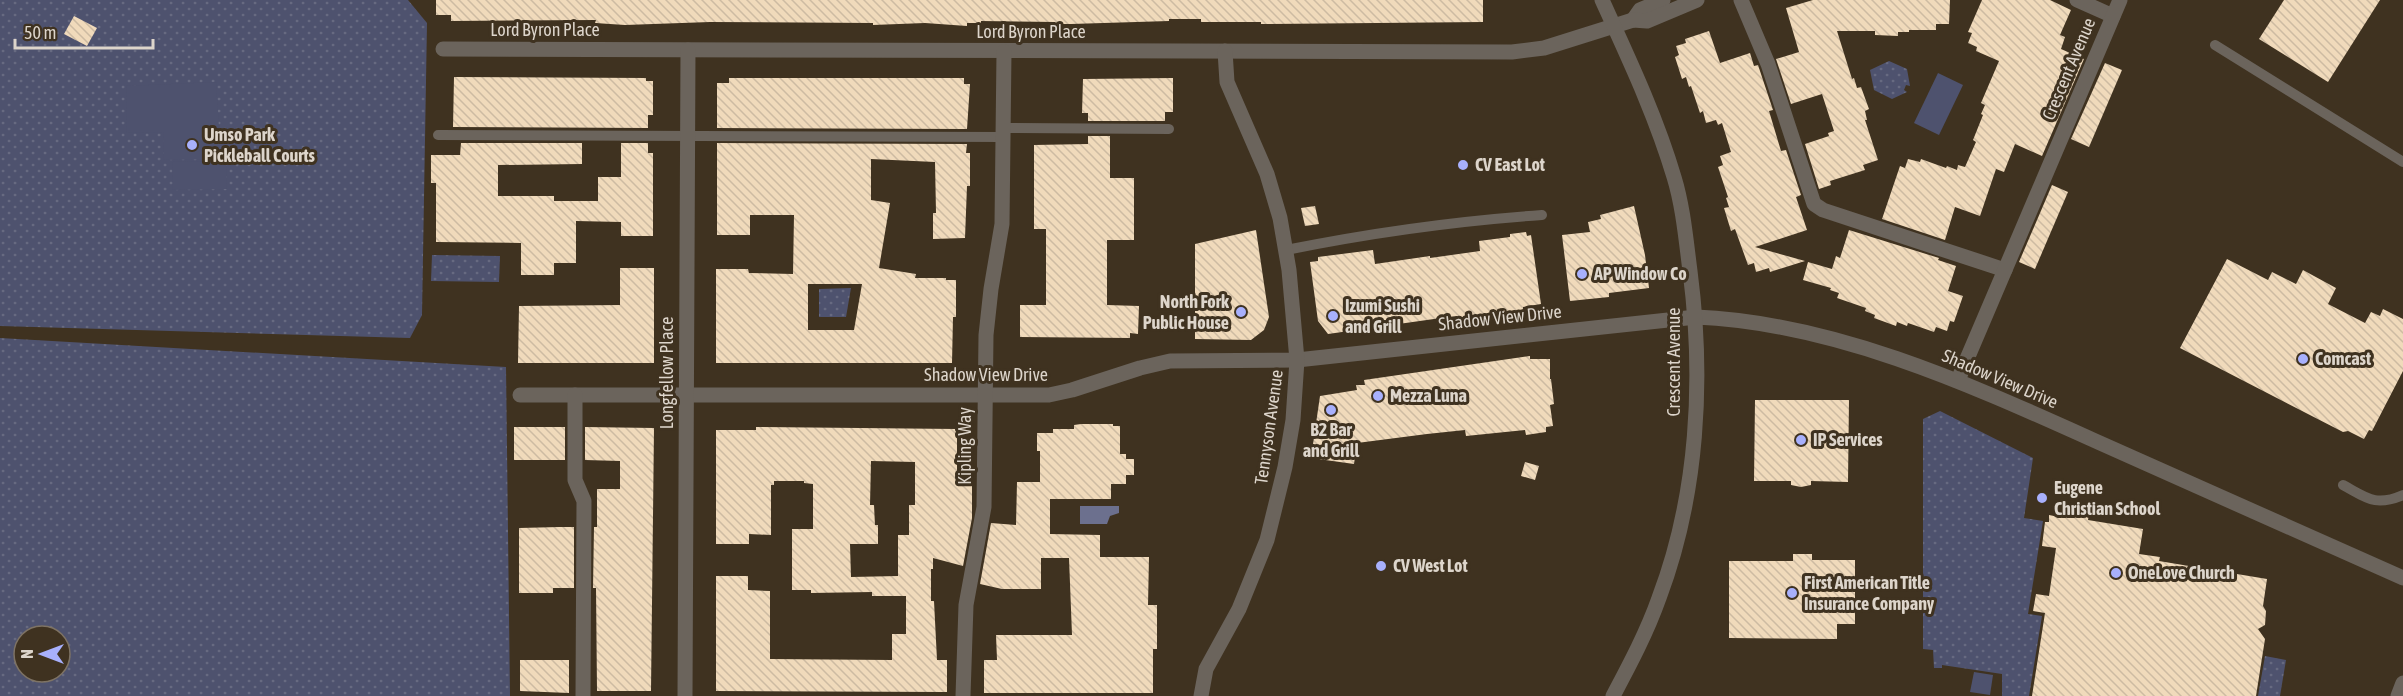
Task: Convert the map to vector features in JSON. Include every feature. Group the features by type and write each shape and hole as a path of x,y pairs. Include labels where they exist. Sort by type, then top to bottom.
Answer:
{"street":[{"name":"Crescent Avenue","path":"1602,0 1644,96 1674,178 1687,248 1696,317 1697,387 1684,507 1660,597 1642,640 1612,696"},
{"path":"1634,20 1640,10 1664,0"},
{"path":"1614,27 1634,20 1647,21 1696,0"},
{"path":"1741,0 1768,64 1814,204 1823,210 2005,270"},
{"name":"Crescent Avenue","path":"2077,0 2113,16"},
{"name":"Crescent Avenue","path":"1958,380 2120,0"},
{"name":"Lord Byron Place","path":"443,49 1522,52 1544,48 1614,27"},
{"name":"Longfellow Place","path":"685,696 688,50"},
{"name":"Tennyson Avenue","path":"1201,696 1206,669 1247,592 1268,540 1293,420 1297,360 1286,250 1280,218 1267,174 1227,82 1225,51"},
{"name":"Kipling Way","path":"963,696 966,605 984,507 988,312 1002,224 1004,52"},
{"name":"Shadow View Drive","path":"520,395 1060,394 1140,368 1170,361 1297,360 1696,317 1729,318 1804,332 1958,380 2403,578"},
{"path":"575,395 574,476 584,501 583,696"},
{"path":"2398,696 2403,683"}],"lane":[{"path":"2215,45 2403,162"},
{"path":"438,135 687,137 1168,129"},
{"path":"1286,250 1335,240 1494,218 1542,215"},
{"path":"2343,485 2374,501 2389,500 2403,495"}],"shaded area":[{"path":"0,0 408,0 427,23 422,315 410,338 0,326"},
{"path":"1889,61 1907,69 1910,86 1906,85 1904,90 1907,92 1892,99 1874,90 1870,70"},
{"path":"1938,73 1963,85 1939,135 1914,123"},
{"path":"216,82 221,159 164,160 163,132 127,133 126,86"},
{"name":"Umso Park Pickleball Courts","path":"226,161 227,189 173,190 172,162"},
{"path":"432,255 500,256 499,282 431,281"},
{"path":"851,288 846,317 819,317 819,289"},
{"path":"0,338 506,367 510,696 0,696"},
{"path":"1940,411 2033,458 2024,518 2043,521 2028,614 2042,616 2029,696 2002,696 2002,674 1942,665 1942,668 1934,668 1933,650 1923,649 1923,419"},
{"path":"1080,506 1119,506 1119,513 1110,516 1107,524 1080,524"},
{"path":"2265,656 2286,660 2280,696 2258,696"},
{"path":"1974,672 1993,675 1990,695 1970,692"}],"building":[{"path":"436,0 1483,0 1483,22 1261,24 1261,22 1201,22 1201,19 1169,19 1169,21 1071,24 981,21 981,23 967,23 967,26 925,23 873,25 873,23 710,22 625,25 595,23 596,20 451,21 451,15 436,15"},
{"path":"1813,0 1950,0 1949,24 1936,24 1936,30 1909,30 1909,32 1898,32 1898,36 1875,35 1875,31 1837,31 1852,79 1854,78 1857,88 1861,87 1869,109 1865,111 1867,120 1865,120 1878,160 1863,165 1865,170 1830,181 1831,185 1819,189 1805,144 1829,136 1828,133 1834,131 1822,94 1791,104 1776,59 1799,52 1786,8"},
{"path":"1982,0 2050,0 2071,10 2060,35 2065,37 2061,49 2084,59 2042,156 2015,144 2004,172 1996,169 1980,216 1955,207 1945,240 1882,219 1900,166 1905,168 1908,159 1920,162 1921,159 1957,170 1958,165 1965,167 1976,142 1973,140 1983,115 1981,114 1985,105 1981,103 1999,61 1976,51 1977,47 1968,43 1972,33 1968,32"},
{"path":"2284,0 2380,0 2328,82 2259,39"},
{"path":"74,16 97,28 87,46 64,34"},
{"path":"1709,31 1720,63 1750,53 1754,66 1758,65 1773,110 1769,111 1781,151 1786,150 1801,195 1796,197 1807,230 1755,247 1805,261 1770,272 1769,268 1756,272 1754,263 1748,265 1735,229 1731,231 1724,208 1729,207 1726,198 1728,197 1718,167 1723,165 1720,156 1731,152 1722,123 1718,125 1716,120 1706,123 1703,111 1700,113 1691,86 1689,87 1686,77 1682,79 1675,57 1679,55 1676,46 1686,43 1685,39"},
{"path":"2105,63 2122,70 2089,147 2071,139"},
{"path":"454,77 646,78 646,81 653,81 653,115 648,115 648,128 453,127"},
{"path":"729,78 964,78 964,84 970,84 967,129 717,128 717,83 729,83"},
{"path":"1173,78 1173,112 1165,112 1165,121 1088,121 1088,113 1082,113 1083,79"},
{"path":"1088,136 1110,136 1110,178 1134,178 1134,240 1107,240 1107,305 1139,306 1138,334 1130,333 1130,338 1020,337 1020,305 1046,305 1046,229 1034,229 1034,145 1088,144"},
{"path":"461,143 582,143 582,164 498,165 498,196 554,196 554,201 598,201 598,177 621,177 621,143 648,143 648,153 653,153 653,236 621,236 621,222 576,221 576,263 554,263 554,275 521,275 521,243 436,242 436,183 431,183 431,155 460,155"},
{"path":"717,143 967,144 966,153 970,153 970,186 967,186 965,238 933,239 933,213 936,213 935,162 871,159 871,200 890,203 879,268 916,274 915,278 956,280 952,363 716,363 716,269 748,269 749,273 793,274 794,215 750,215 750,235 717,235","holes":["808,284 862,284 854,330 808,330"]},
{"path":"2052,185 2068,192 2035,269 2019,262"},
{"path":"1315,206 1319,224 1305,226 1301,208"},
{"path":"1634,206 1645,255 1649,288 1609,293 1609,297 1570,301 1562,235 1590,232 1588,222 1601,219 1600,215"},
{"path":"1256,230 1269,317 1264,330 1251,340 1195,339 1195,244"},
{"path":"1849,230 1939,258 1938,260 1956,266 1948,291 1963,296 1954,322 1950,321 1947,331 1936,327 1934,332 1908,323 1907,326 1897,322 1896,326 1874,318 1875,315 1865,311 1866,308 1837,298 1839,293 1830,290 1831,288 1803,280 1808,262 1832,269 1836,256 1840,258"},
{"path":"1526,232 1527,236 1531,235 1541,304 1523,307 1523,310 1457,318 1457,316 1448,317 1328,334 1318,321 1310,262 1318,261 1318,257 1373,250 1375,264 1430,256 1430,258 1480,251 1479,241 1510,237 1510,234"},
{"name":"Comcast","path":"2227,259 2268,280 2272,272 2296,284 2303,270 2336,288 2328,304 2365,323 2371,312 2380,316 2383,309 2403,319 2403,371 2372,431 2369,430 2364,439 2348,431 2343,432 2180,348"},
{"path":"620,268 654,268 654,363 518,363 519,306 620,305"},
{"path":"1530,356 1530,359 1550,359 1554,404 1550,405 1553,426 1546,427 1546,432 1526,435 1525,430 1466,436 1465,430 1427,434 1357,443 1354,464 1311,458 1320,396 1357,390 1356,385 1365,385 1364,380"},
{"name":"IP Services","path":"1755,400 1849,400 1848,482 1811,481 1811,485 1801,487 1791,485 1791,481 1754,481"},
{"path":"1074,425 1120,426 1120,454 1126,454 1126,459 1134,459 1134,475 1126,475 1126,484 1111,484 1111,499 1050,499 1050,534 1100,535 1100,557 1149,557 1148,605 1157,605 1157,649 1153,649 1153,693 984,693 984,660 997,660 996,635 1072,635 1069,558 1041,558 1041,589 1002,589 980,584 991,523 1016,525 1017,482 1040,482 1040,451 1037,451 1037,433 1053,433 1053,429 1074,429"},
{"path":"514,427 565,427 565,460 514,460"},
{"path":"585,427 654,428 651,691 597,691 596,588 593,588 597,489 620,489 620,461 585,460"},
{"path":"756,427 957,429 957,479 972,479 972,518 963,566 933,558 933,569 931,569 931,601 934,601 937,660 947,660 947,692 716,691 716,576 748,576 748,590 770,591 770,659 892,660 892,634 906,634 906,596 872,596 872,592 811,593 811,590 792,590 792,529 813,529 813,484 804,483 804,481 774,481 774,485 771,485 771,535 749,534 749,544 716,544 716,430 756,430","holes":["871,461 915,462 915,505 909,505 909,535 898,535 898,576 851,577 850,544 878,544 878,525 875,525 874,505 870,505"]},
{"path":"1525,462 1539,466 1535,480 1521,476"},
{"path":"2056,505 2070,508 2070,511 2089,514 2088,520 2143,529 2139,554 2160,557 2159,561 2267,579 2263,606 2266,611 2265,625 2258,629 2265,639 2256,696 2032,696 2045,613 2033,611 2036,594 2049,596 2056,548 2042,546 2045,522 2049,522 2049,515 2054,516"},
{"path":"574,527 574,588 553,588 553,593 519,593 519,528"},
{"name":"First American Title Insurance Company","path":"1793,554 1812,554 1812,560 1855,560 1855,624 1837,624 1837,639 1729,638 1729,561 1793,561"},
{"path":"520,660 569,660 569,693 520,691"}],"place":[{"name":"Umso Park Pickleball Courts","path":"192,145"},
{"name":"CV East Lot","path":"1463,165"},
{"name":"AP Window Co","path":"1582,274"},
{"name":"North Fork Public House","path":"1241,312"},
{"name":"Izumi Sushi and Grill","path":"1333,316"},
{"name":"Comcast","path":"2303,359"},
{"name":"Mezza Luna","path":"1378,396"},
{"name":"B2 Bar and Grill","path":"1331,410"},
{"name":"IP Services","path":"1801,440"},
{"name":"Eugene Christian School","path":"2042,498"},
{"name":"CV West Lot","path":"1381,566"},
{"name":"OneLove Church","path":"2116,573"},
{"name":"First American Title Insurance Company","path":"1792,593"}]}
